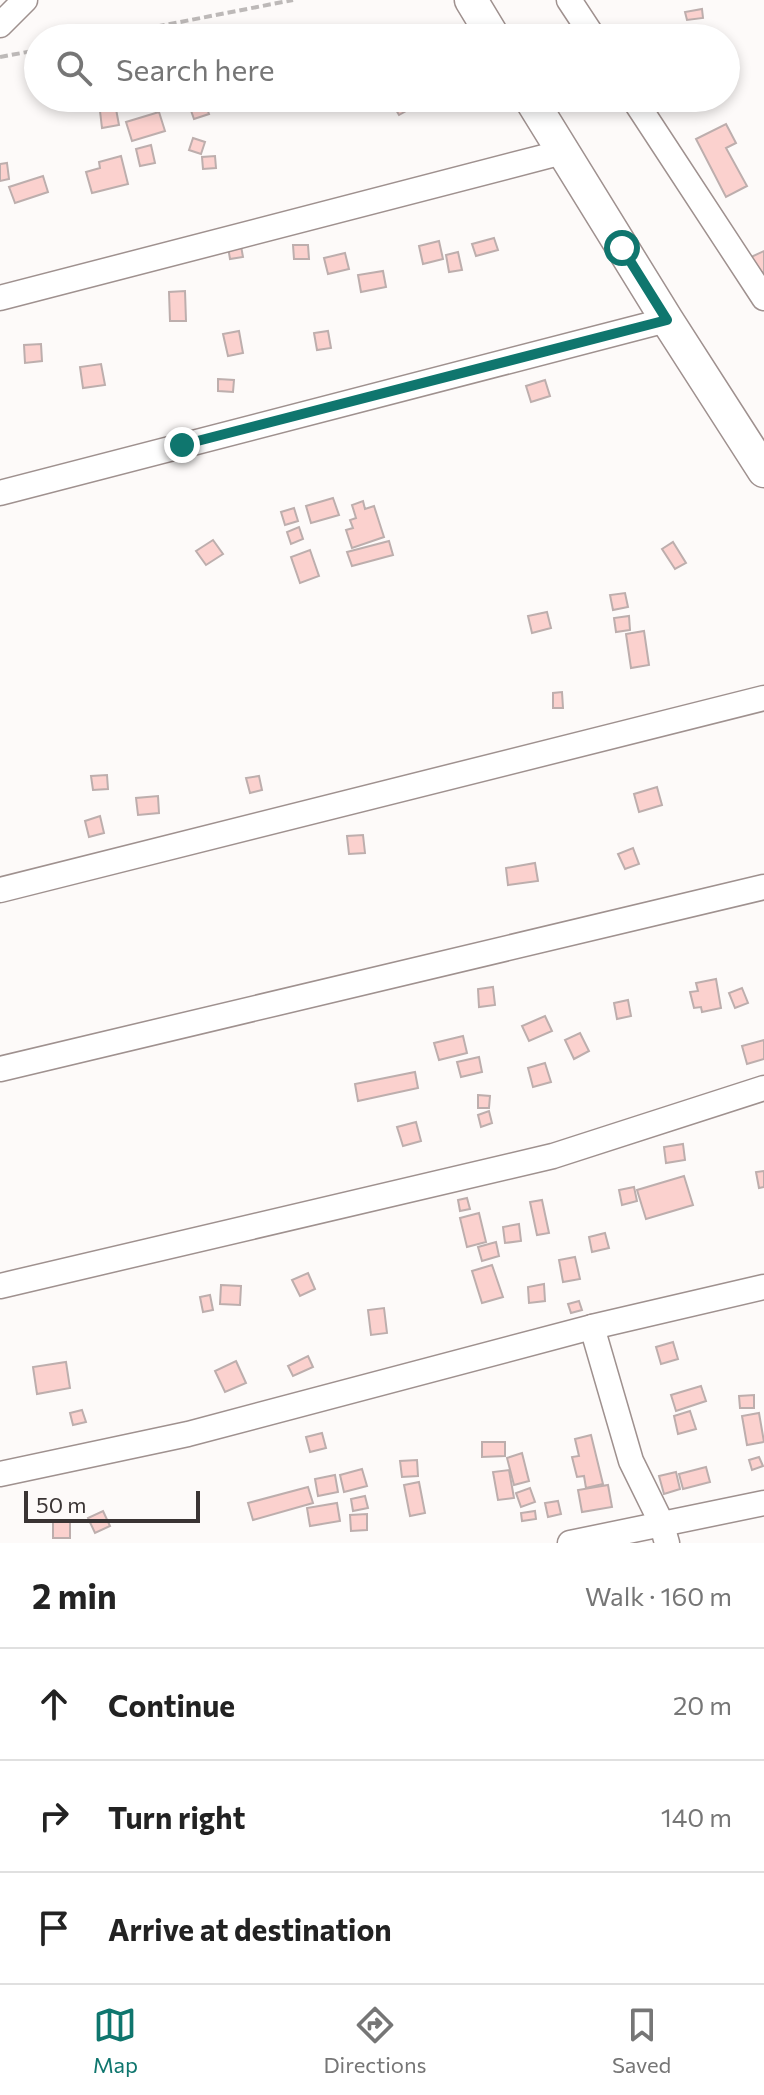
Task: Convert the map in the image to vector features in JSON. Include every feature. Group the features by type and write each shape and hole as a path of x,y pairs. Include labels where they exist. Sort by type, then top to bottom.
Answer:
{"main road":[{"path":"471,0 486,24"},
{"path":"539,112 764,471"}],"street":[{"path":"0,25 25,0"},
{"path":"569,0 585,24"},
{"path":"642,112 764,298"},
{"path":"0,298 563,152"},
{"path":"0,493 667,320"},
{"path":"0,890 764,698"},
{"path":"0,1069 764,887"},
{"path":"0,1286 553,1156 764,1088"},
{"path":"0,1474 188,1434 592,1327 764,1287"},
{"path":"592,1327 631,1461 664,1533"},
{"path":"570,1543 664,1533 764,1503"}],"path":[{"path":"170,24 293,0"},
{"path":"0,57 24,53"}],"building":[{"path":"702,9 703,18 687,20 685,12"},
{"path":"100,112 117,112 119,125 102,128"},
{"path":"159,112 165,131 132,141 126,122"},
{"path":"192,112 208,112 209,114 194,119"},
{"path":"726,124 736,143 726,148 747,186 726,197 696,139"},
{"path":"193,138 205,142 201,154 189,150"},
{"path":"151,145 155,163 140,166 136,149"},
{"path":"121,156 128,184 92,193 86,172 100,168 99,162"},
{"path":"215,156 216,168 203,169 202,157"},
{"path":"7,163 9,179 0,181 0,164"},
{"path":"43,176 48,192 15,203 9,187"},
{"path":"494,238 498,250 476,256 472,244"},
{"path":"439,241 443,259 423,264 419,246"},
{"path":"293,245 308,245 309,259 294,259"},
{"path":"241,246 243,257 230,259 228,247"},
{"path":"764,251 764,272 758,275 751,257"},
{"path":"458,252 462,270 449,272 446,255"},
{"path":"345,253 349,269 328,274 324,258"},
{"path":"383,271 386,287 361,292 358,275"},
{"path":"185,291 186,321 170,321 169,292"},
{"path":"239,331 243,353 228,356 223,334"},
{"path":"328,331 331,348 317,350 314,333"},
{"path":"41,344 42,361 25,363 24,345"},
{"path":"101,364 105,385 83,388 80,367"},
{"path":"218,379 234,380 233,392 218,391"},
{"path":"545,380 550,396 531,402 526,386"},
{"path":"333,498 339,515 311,523 306,506"},
{"path":"363,501 365,509 374,506 384,537 352,548 346,530 353,528 350,520 356,518 352,505"},
{"path":"294,508 298,521 285,525 281,512"},
{"path":"299,527 303,539 291,544 287,532"},
{"path":"213,540 223,554 206,565 196,551"},
{"path":"389,541 393,555 352,566 347,552"},
{"path":"673,542 686,563 675,569 662,549"},
{"path":"310,550 319,576 300,583 291,557"},
{"path":"625,593 628,607 613,610 610,595"},
{"path":"547,612 551,628 532,633 528,616"},
{"path":"629,616 630,630 616,632 614,618"},
{"path":"644,631 649,665 631,668 626,634"},
{"path":"562,692 563,708 553,708 553,693"},
{"path":"107,775 108,789 93,790 91,776"},
{"path":"259,776 262,790 250,793 246,778"},
{"path":"657,787 662,805 639,812 634,794"},
{"path":"158,796 159,813 138,815 136,798"},
{"path":"100,816 104,833 89,837 85,821"},
{"path":"363,835 365,853 349,854 347,836"},
{"path":"633,848 639,864 625,869 618,854"},
{"path":"535,863 538,881 508,885 506,868"},
{"path":"716,979 721,1008 702,1012 701,1007 694,1008 690,992 698,991 696,983"},
{"path":"493,987 495,1005 479,1007 478,989"},
{"path":"742,988 748,1003 735,1008 729,993"},
{"path":"628,1000 631,1016 617,1019 614,1003"},
{"path":"545,1016 552,1031 529,1041 522,1026"},
{"path":"580,1033 589,1051 574,1059 565,1040"},
{"path":"463,1036 467,1053 439,1060 434,1043"},
{"path":"764,1040 764,1059 747,1064 742,1046"},
{"path":"479,1057 482,1072 461,1077 457,1062"},
{"path":"545,1063 551,1082 533,1087 528,1068"},
{"path":"415,1072 418,1088 358,1101 355,1084"},
{"path":"478,1095 490,1096 489,1108 478,1108"},
{"path":"489,1111 492,1123 481,1127 478,1115"},
{"path":"416,1122 421,1141 403,1146 397,1127"},
{"path":"683,1144 685,1160 666,1163 664,1147"},
{"path":"764,1171 764,1187 759,1188 756,1172"},
{"path":"684,1176 693,1205 646,1219 637,1190"},
{"path":"634,1187 637,1201 622,1205 619,1190"},
{"path":"467,1198 470,1209 460,1211 458,1200"},
{"path":"542,1200 549,1233 537,1235 530,1202"},
{"path":"479,1213 486,1242 467,1247 460,1218"},
{"path":"519,1224 521,1241 505,1243 503,1227"},
{"path":"605,1233 609,1248 592,1252 589,1237"},
{"path":"496,1242 499,1256 482,1261 478,1247"},
{"path":"575,1257 580,1279 563,1282 559,1260"},
{"path":"492,1265 503,1297 482,1303 472,1271"},
{"path":"308,1273 315,1289 300,1296 292,1280"},
{"path":"544,1284 545,1301 529,1303 528,1287"},
{"path":"221,1285 241,1286 240,1305 220,1304"},
{"path":"210,1295 213,1310 203,1312 200,1297"},
{"path":"579,1301 582,1310 571,1313 568,1304"},
{"path":"384,1308 387,1333 371,1335 368,1310"},
{"path":"673,1342 678,1359 661,1364 656,1347"},
{"path":"308,1356 313,1367 293,1376 288,1366"},
{"path":"236,1361 246,1383 225,1392 215,1371"},
{"path":"66,1362 70,1388 37,1394 33,1367"},
{"path":"701,1386 706,1401 676,1411 671,1395"},
{"path":"754,1395 754,1408 740,1408 739,1396"},
{"path":"82,1410 86,1422 73,1425 70,1413"},
{"path":"690,1411 696,1429 678,1434 674,1416"},
{"path":"759,1413 764,1442 747,1445 742,1416"},
{"path":"322,1433 326,1448 310,1452 306,1437"},
{"path":"591,1435 603,1484 586,1488 584,1476 577,1477 572,1457 579,1456 575,1439"},
{"path":"482,1442 505,1442 505,1456 482,1457"},
{"path":"522,1453 529,1481 514,1485 507,1458"},
{"path":"759,1457 763,1466 752,1470 749,1460"},
{"path":"417,1460 418,1476 402,1477 400,1461"},
{"path":"706,1467 710,1482 683,1489 679,1474"},
{"path":"362,1469 367,1486 344,1492 340,1475"},
{"path":"509,1470 514,1498 498,1500 493,1472"},
{"path":"676,1472 680,1489 664,1494 659,1476"},
{"path":"335,1475 338,1492 318,1496 315,1479"},
{"path":"419,1482 425,1513 410,1516 404,1485"},
{"path":"608,1485 612,1507 582,1512 578,1490"},
{"path":"308,1487 313,1503 253,1520 248,1503"},
{"path":"530,1488 535,1502 521,1507 516,1493"},
{"path":"365,1496 368,1508 353,1511 351,1499"},
{"path":"558,1501 561,1514 548,1517 545,1503"},
{"path":"337,1503 340,1521 310,1526 307,1508"},
{"path":"103,1511 110,1526 95,1533 88,1518"},
{"path":"535,1511 536,1519 522,1521 521,1513"},
{"path":"367,1514 367,1530 351,1531 350,1515"},
{"path":"70,1521 70,1538 53,1538 53,1522"}],"route":[{"path":"182,445 667,320 622,248"}]}
